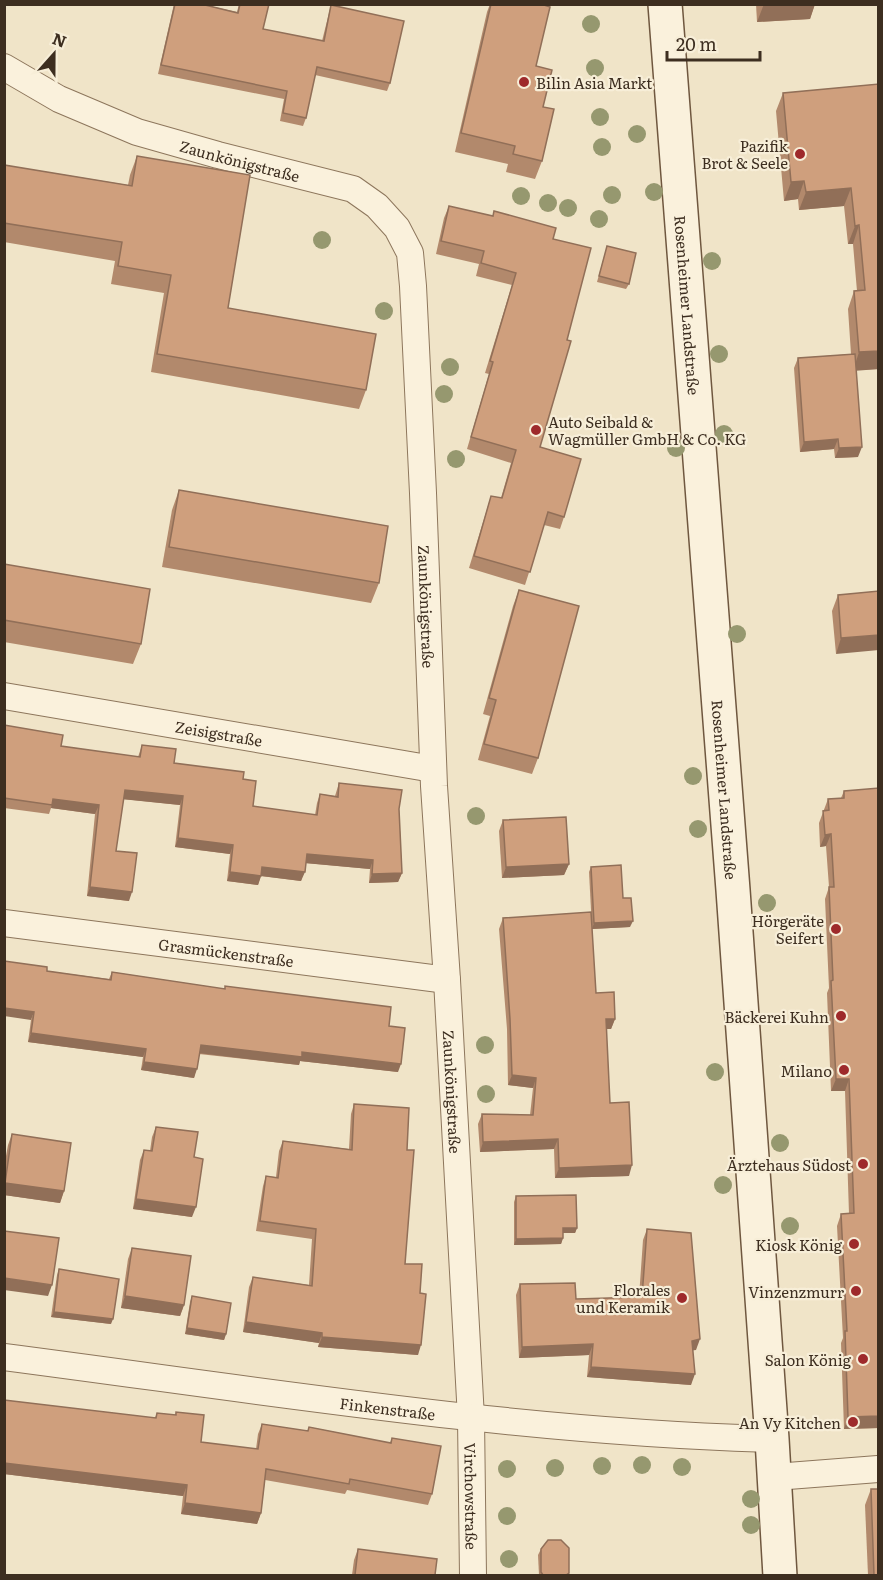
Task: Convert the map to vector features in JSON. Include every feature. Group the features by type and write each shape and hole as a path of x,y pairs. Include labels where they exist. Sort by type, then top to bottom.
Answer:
{"main road":[{"name":"Rosenheimer Landstraße","path":"665,4 711,593 775,1477 780,1575"}],"street":[{"name":"Zaunkönigstraße","path":"4,67 59,99 137,132 353,189 377,206 398,228 410,253 423,493 433,769 471,1418"},
{"name":"Zeisigstraße","path":"4,696 433,769"},
{"name":"Grasmückenstraße","path":"4,923 447,980"},
{"name":"Finkenstraße","path":"4,1357 471,1418 617,1430 772,1439"},
{"name":"Virchowstraße","path":"471,1418 473,1575"},
{"path":"775,1477 879,1469"}],"building":[{"path":"175,4 201,4 238,13 240,4 269,4 263,29 324,41 331,5 404,21 390,83 317,67 306,118 283,113 287,91 161,65"},
{"path":"491,4 541,4 550,7 536,66 552,70 543,107 554,109 542,161 513,154 515,146 461,133"},
{"path":"879,84 879,351 859,352 854,291 865,290 859,225 855,226 851,188 806,192 804,181 791,182 783,93"},
{"path":"137,156 250,175 228,308 376,334 366,390 157,354 171,275 118,266 122,242 4,223 4,165 132,186"},
{"path":"449,206 493,216 494,211 556,228 553,239 591,248 567,340 571,341 540,447 581,459 564,517 548,512 530,572 474,556 491,496 502,498 516,450 471,437 516,273 481,263 484,251 441,241"},
{"path":"607,246 636,253 629,284 599,276"},
{"path":"855,354 862,447 839,448 838,439 804,442 798,358"},
{"path":"179,490 388,526 379,583 169,547"},
{"path":"4,564 150,589 141,644 4,620"},
{"path":"519,590 579,606 538,758 484,744 496,700 489,698"},
{"path":"879,591 879,635 841,638 838,595"},
{"path":"4,725 63,735 61,746 140,757 142,745 176,749 174,763 244,772 243,779 256,781 253,806 317,815 320,794 338,797 339,783 402,790 399,809 402,873 372,874 373,860 307,854 305,872 262,867 261,876 230,872 233,845 178,838 183,796 125,790 116,851 137,853 132,892 90,887 99,805 53,799 52,805 4,798"},
{"path":"879,788 879,1416 848,1417 845,1331 847,1331 841,1214 854,1213 849,1079 836,1079 829,887 834,887 831,834 825,835 823,811 829,810 828,799 844,798 844,791"},
{"path":"566,817 569,864 506,867 503,820"},
{"path":"621,865 623,898 631,898 633,921 594,923 591,867"},
{"path":"591,912 596,993 614,992 615,1019 606,1019 610,1103 629,1102 632,1165 559,1168 558,1139 483,1142 482,1114 533,1115 536,1078 512,1075 503,918"},
{"path":"4,961 47,967 47,971 111,980 112,972 225,989 225,986 391,1007 389,1026 405,1028 401,1064 302,1052 302,1057 201,1045 197,1069 144,1062 146,1049 31,1033 34,1012 4,1008"},
{"path":"354,1104 409,1108 407,1150 414,1150 405,1264 422,1264 420,1293 426,1294 421,1345 322,1337 322,1333 246,1322 253,1277 312,1286 316,1229 260,1221 266,1176 278,1178 283,1141 352,1150"},
{"path":"156,1127 198,1132 194,1157 203,1159 196,1207 136,1199 144,1150 152,1151"},
{"path":"12,1134 71,1143 64,1191 5,1183"},
{"path":"576,1195 577,1228 563,1228 563,1238 516,1239 516,1196"},
{"path":"647,1229 691,1233 700,1339 692,1341 695,1374 591,1367 593,1344 522,1347 520,1284 575,1283 576,1299 642,1297"},
{"path":"4,1231 59,1238 52,1285 4,1278"},
{"path":"132,1248 191,1256 184,1305 125,1296"},
{"path":"59,1269 119,1279 113,1319 54,1312"},
{"path":"192,1296 231,1303 226,1334 187,1328"},
{"path":"4,1400 156,1418 157,1413 176,1415 176,1412 204,1415 201,1442 258,1449 262,1424 308,1431 309,1427 391,1443 392,1438 441,1446 432,1494 350,1479 349,1484 266,1469 261,1513 185,1503 187,1485 4,1463"},
{"path":"871,1489 879,1489 879,1575 874,1575"},
{"path":"548,1540 561,1540 569,1548 569,1573 566,1575 543,1575 541,1572 541,1549"},
{"path":"358,1549 437,1559 435,1575 355,1575"}],"place":[{"name":"Bilin Asia Markt","path":"524,82"},
{"name":"Pazifik Brot & Seele","path":"800,154"},
{"name":"Auto Seibald & Wagmüller GmbH & Co. KG","path":"536,430"},
{"name":"Hörgeräte Seifert","path":"836,929"},
{"name":"Bäckerei Kuhn","path":"841,1016"},
{"name":"Milano","path":"844,1070"},
{"name":"Ärztehaus Südost","path":"863,1164"},
{"name":"Kiosk König","path":"854,1244"},
{"name":"Vinzenzmurr","path":"856,1291"},
{"name":"Florales und Keramik","path":"682,1298"},
{"name":"Salon König","path":"863,1359"},
{"name":"An Vy Kitchen","path":"853,1422"}]}
